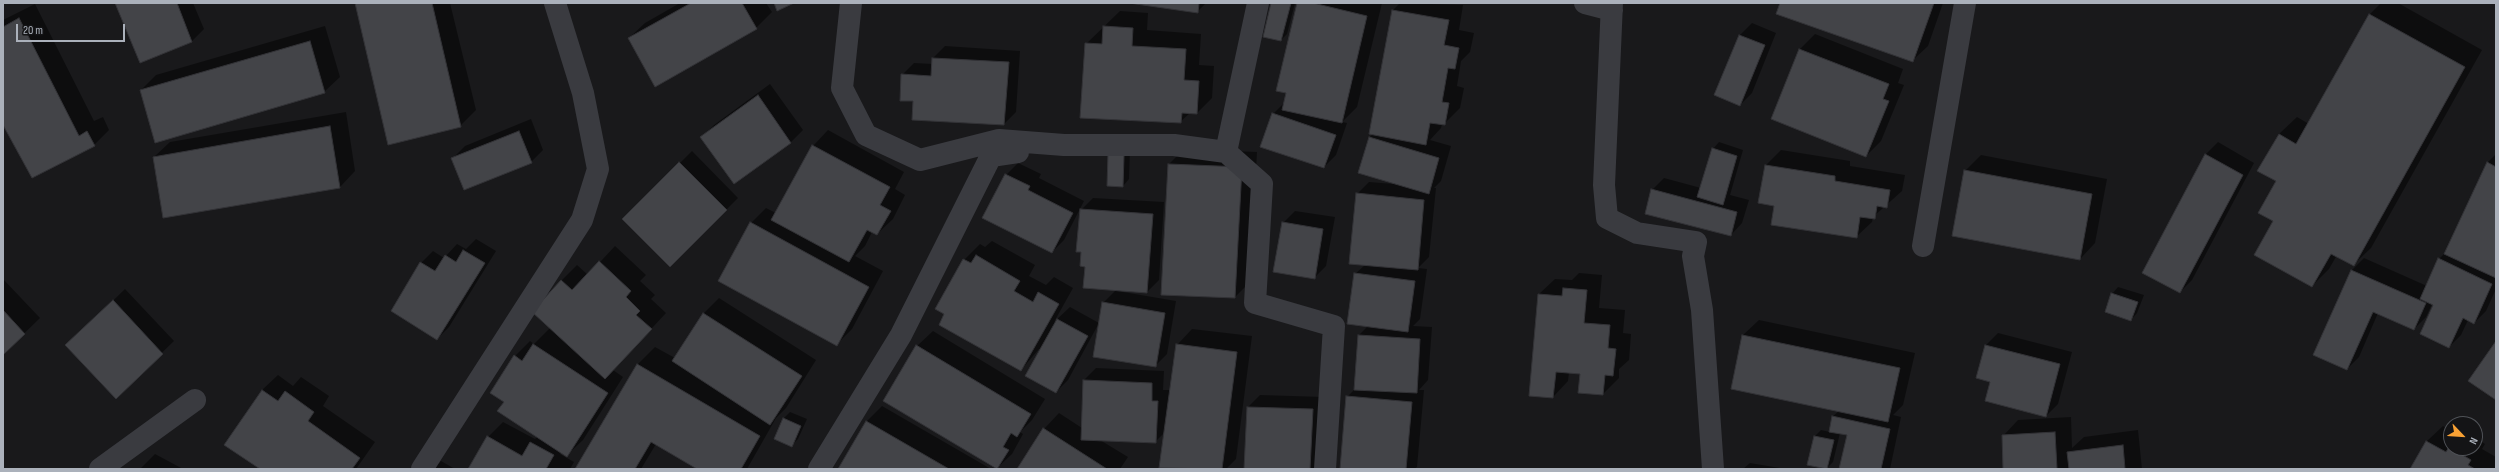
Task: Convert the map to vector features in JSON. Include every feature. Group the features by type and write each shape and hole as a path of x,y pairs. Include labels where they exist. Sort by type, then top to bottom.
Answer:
{"street":[{"path":"422,469 582,220 598,169 583,93 555,3"},
{"path":"851,3 842,88 866,134 920,160 999,140 1064,145 1174,145 1226,152 1262,184 1255,303 1334,326 1326,469"},
{"path":"1226,152 1258,3"},
{"path":"1585,3 1612,6 1604,185 1607,218 1637,233 1696,242 1693,256 1702,310 1713,469"},
{"path":"1923,246 1965,3"},
{"path":"819,469 901,335 991,156 1064,145"},
{"path":"100,469 195,400"}],"building":[{"path":"115,3 177,3 192,42 140,63"},
{"path":"355,3 432,3 461,127 388,145"},
{"path":"691,3 742,3 757,29 655,87 628,38"},
{"path":"774,3 794,3 777,11"},
{"path":"1129,3 1199,3 1198,13"},
{"path":"1271,3 1291,3 1281,41 1263,37"},
{"path":"1297,3 1313,3 1367,16 1342,123 1282,110 1286,93 1276,91"},
{"path":"1780,3 1934,3 1913,62 1776,14"},
{"path":"1392,10 1449,20 1444,45 1459,48 1455,69 1448,68 1442,102 1449,103 1445,125 1430,123 1426,145 1369,134"},
{"path":"2369,14 2465,67 2354,266 2331,254 2312,287 2254,255 2273,221 2258,213 2276,181 2257,171 2279,134 2296,144"},
{"path":"19,18 79,136 87,131 95,146 32,178 3,125 3,27"},
{"path":"1103,26 1133,28 1132,46 1186,49 1184,80 1199,81 1197,114 1182,113 1181,123 1080,118 1085,43 1102,44"},
{"path":"1739,35 1765,45 1740,106 1714,95"},
{"path":"310,41 325,93 155,143 140,90"},
{"path":"1799,49 1889,84 1883,99 1889,101 1866,157 1771,119"},
{"path":"932,58 1009,62 1004,125 912,120 913,101 900,101 901,74 931,76"},
{"path":"758,95 791,143 734,184 700,137"},
{"path":"1272,113 1336,135 1324,168 1260,147"},
{"path":"330,126 340,188 163,218 153,157"},
{"path":"519,131 532,163 464,190 451,158"},
{"path":"1369,137 1439,158 1429,194 1358,173"},
{"path":"812,145 890,187 880,205 891,211 877,235 867,230 849,262 771,220"},
{"path":"1712,148 1737,156 1723,205 1697,197"},
{"path":"1108,154 1124,155 1123,187 1107,186"},
{"path":"2205,154 2243,175 2180,293 2142,273"},
{"path":"679,162 727,210 670,267 622,219"},
{"path":"2487,162 2496,167 2496,278 2444,254"},
{"path":"1168,164 1242,167 1235,298 1161,295"},
{"path":"1765,165 1835,176 1835,181 1890,190 1887,208 1877,206 1875,219 1860,217 1857,238 1771,225 1774,206 1758,203"},
{"path":"1964,170 2092,194 2080,260 1952,236"},
{"path":"1005,174 1030,186 1028,190 1073,213 1052,253 982,218"},
{"path":"1651,189 1737,212 1731,236 1645,214"},
{"path":"1356,193 1424,200 1418,270 1349,264"},
{"path":"1080,209 1153,214 1147,293 1083,288 1085,267 1080,266 1081,252 1076,252"},
{"path":"750,222 869,287 837,346 718,281"},
{"path":"1282,222 1323,229 1315,279 1273,272"},
{"path":"463,250 485,263 437,340 391,311 420,262 435,271 445,255 456,262"},
{"path":"976,255 1020,281 1014,291 1033,302 1038,292 1059,304 1021,371 939,325 944,314 935,309 963,259 971,263"},
{"path":"2438,258 2492,284 2474,324 2463,318 2449,348 2420,334 2433,305 2420,299"},
{"path":"599,261 631,291 626,297 640,311 636,315 652,329 605,379 532,312 561,280 572,290"},
{"path":"2351,270 2426,303 2414,330 2373,312 2347,370 2313,355"},
{"path":"1354,273 1415,281 1408,332 1347,324"},
{"path":"1563,288 1587,290 1584,323 1610,325 1608,348 1616,349 1613,376 1605,375 1603,395 1578,393 1580,374 1556,372 1553,398 1529,396 1538,294 1562,296"},
{"path":"2111,293 2138,302 2131,321 2105,312"},
{"path":"113,300 163,354 116,399 65,345"},
{"path":"1102,302 1165,313 1156,367 1093,357"},
{"path":"3,310 25,334 3,355"},
{"path":"703,313 802,376 770,425 672,361"},
{"path":"1057,319 1088,336 1056,393 1025,376"},
{"path":"1358,335 1420,339 1417,393 1354,390"},
{"path":"1742,335 1900,368 1888,422 1731,389"},
{"path":"2496,341 2496,400 2468,381"},
{"path":"533,344 608,393 567,457 497,411 504,402 490,393 514,355 522,361"},
{"path":"1176,344 1237,352 1222,469 1159,468"},
{"path":"916,345 1031,414 1017,437 1011,433 1003,447 1009,450 997,469 883,401"},
{"path":"1985,345 2060,364 2046,417 1985,401 1990,382 1976,378"},
{"path":"637,364 760,436 741,469 697,469 651,442 635,469 575,469"},
{"path":"1083,380 1152,383 1152,401 1158,401 1156,443 1081,440"},
{"path":"262,390 278,401 285,391 314,412 308,421 360,458 352,469 260,469 224,445"},
{"path":"1346,396 1412,402 1406,469 1340,469"},
{"path":"1247,407 1313,409 1310,469 1244,469"},
{"path":"1832,416 1890,429 1881,469 1839,469 1847,435 1829,432"},
{"path":"783,418 801,426 792,447 774,439"},
{"path":"866,421 949,469 838,469"},
{"path":"1043,428 1107,469 1017,469"},
{"path":"2055,432 2057,469 2003,469 2002,435"},
{"path":"487,436 522,456 530,442 554,455 546,469 468,469"},
{"path":"1814,436 1834,440 1827,469 1807,465"},
{"path":"2426,441 2443,450 2443,456 2464,456 2471,460 2468,465 2475,469 2410,469"},
{"path":"2123,445 2125,469 2069,469 2067,452"}]}
